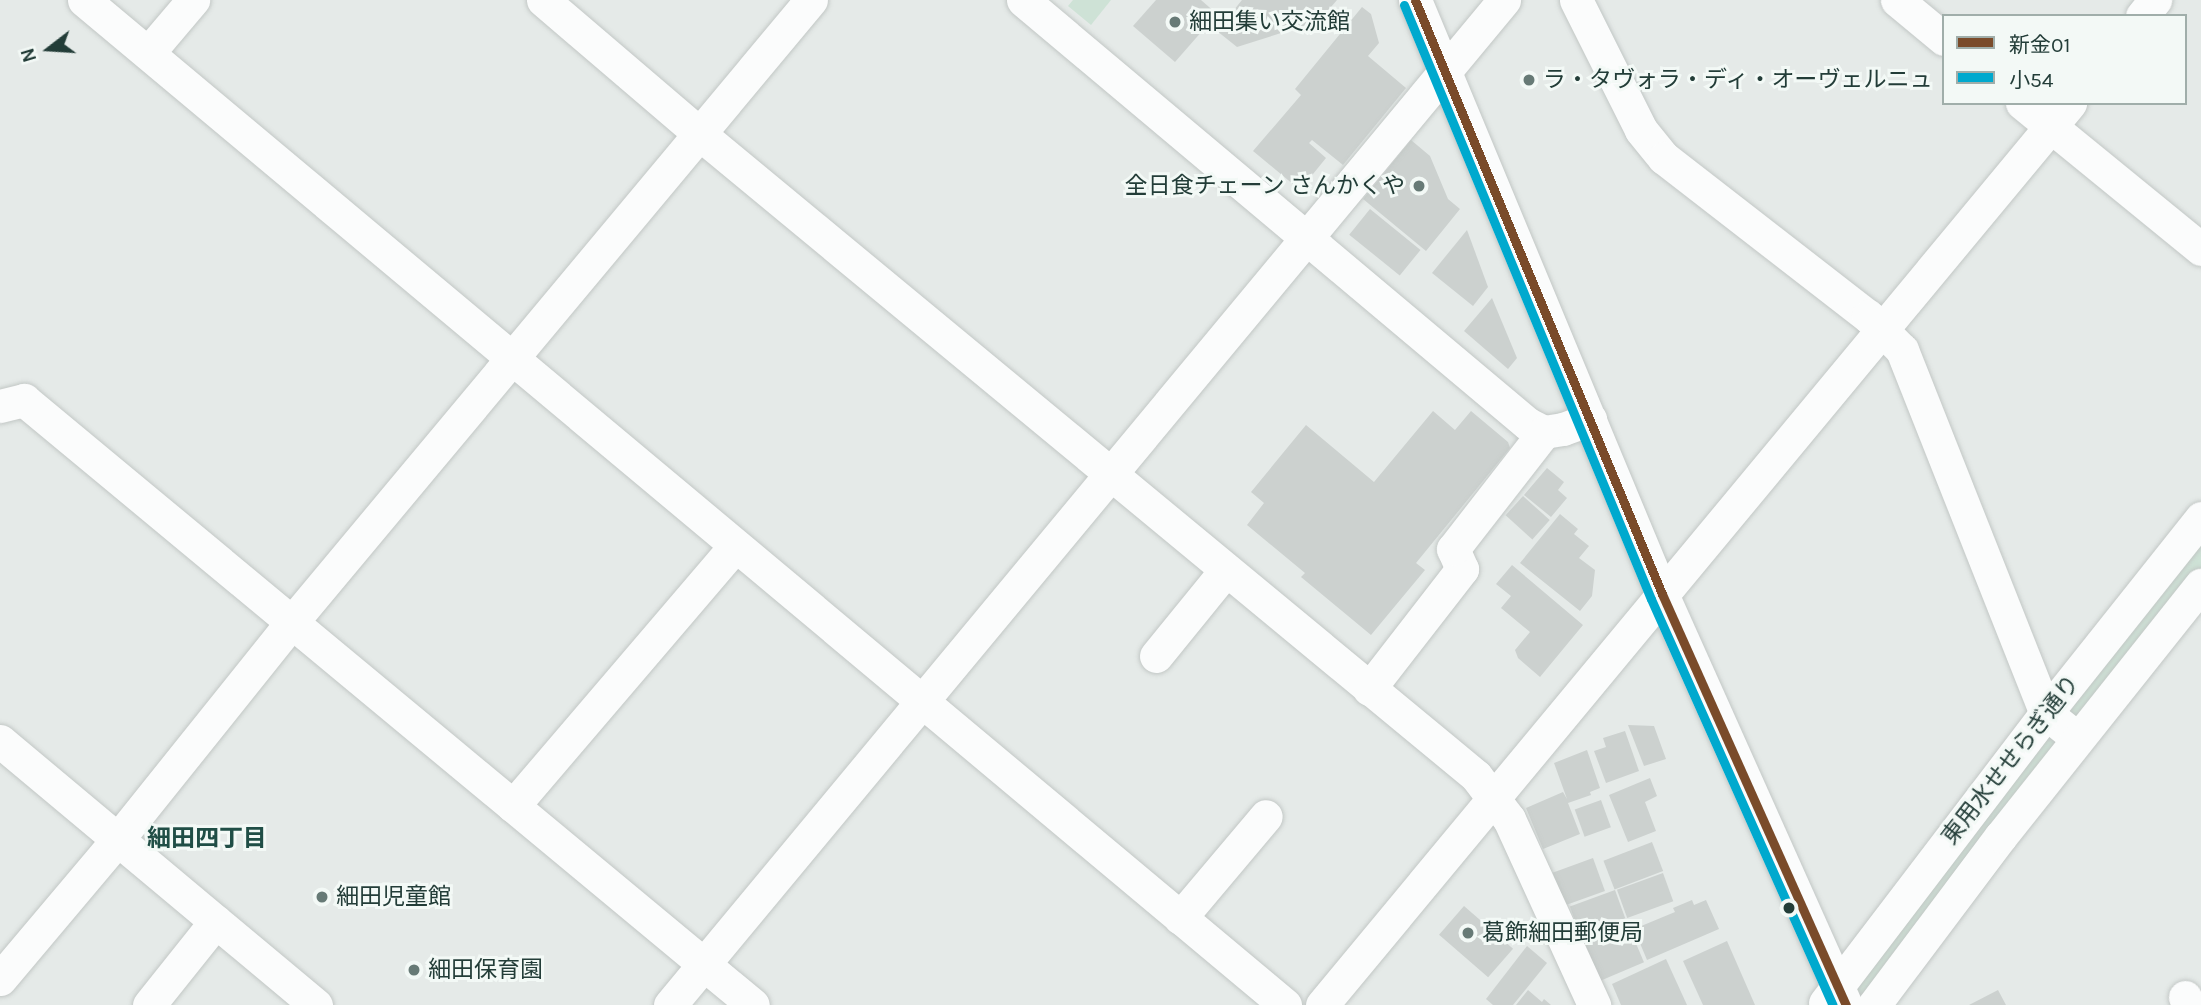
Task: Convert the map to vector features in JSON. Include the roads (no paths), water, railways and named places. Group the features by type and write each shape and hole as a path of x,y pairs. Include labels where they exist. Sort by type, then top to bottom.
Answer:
{"street":[{"path":"84,0 1285,1005"},
{"path":"148,53 193,0"},
{"path":"543,0 701,135 1476,776 1509,819 1594,1005"},
{"path":"0,979 118,839 292,622 811,0"},
{"path":"1023,0 1528,424 1544,432 1563,429 1590,419"},
{"path":"1415,0 1446,69 1662,594 1836,999"},
{"path":"670,1005 1504,0"},
{"path":"1576,0 1641,130 1664,158 1882,329 1902,349 2046,713 2077,738"},
{"path":"1897,0 1942,36"},
{"path":"2144,14 2155,0"},
{"path":"2028,105 2060,115 2201,249"},
{"path":"1322,1005 2060,115"},
{"path":"0,407 24,400 753,1005"},
{"path":"1369,689 1462,569 1452,549 1544,432"},
{"name":"東用水せせらぎ通り","path":"1836,999 2046,713 2201,518"},
{"path":"513,806 735,546"},
{"path":"1156,656 1226,570"},
{"path":"1874,1005 2077,738 2195,606"},
{"path":"0,741 316,1005"},
{"path":"1180,918 1266,816"},
{"path":"149,1005 216,921"}],"place":[{"name":"細田集い交流館","path":"1175,22"},
{"name":"ラ・タヴォラ・ディ・オーヴェルニュ","path":"1529,80"},
{"name":"全日食チェーン さんかくや","path":"1419,186"},
{"name":"細田児童館","path":"322,897"},
{"name":"葛飾細田郵便局","path":"1468,933"},
{"name":"細田保育園","path":"414,970"}],"district":[{"name":"細田四丁目","path":"207,839"}]}
